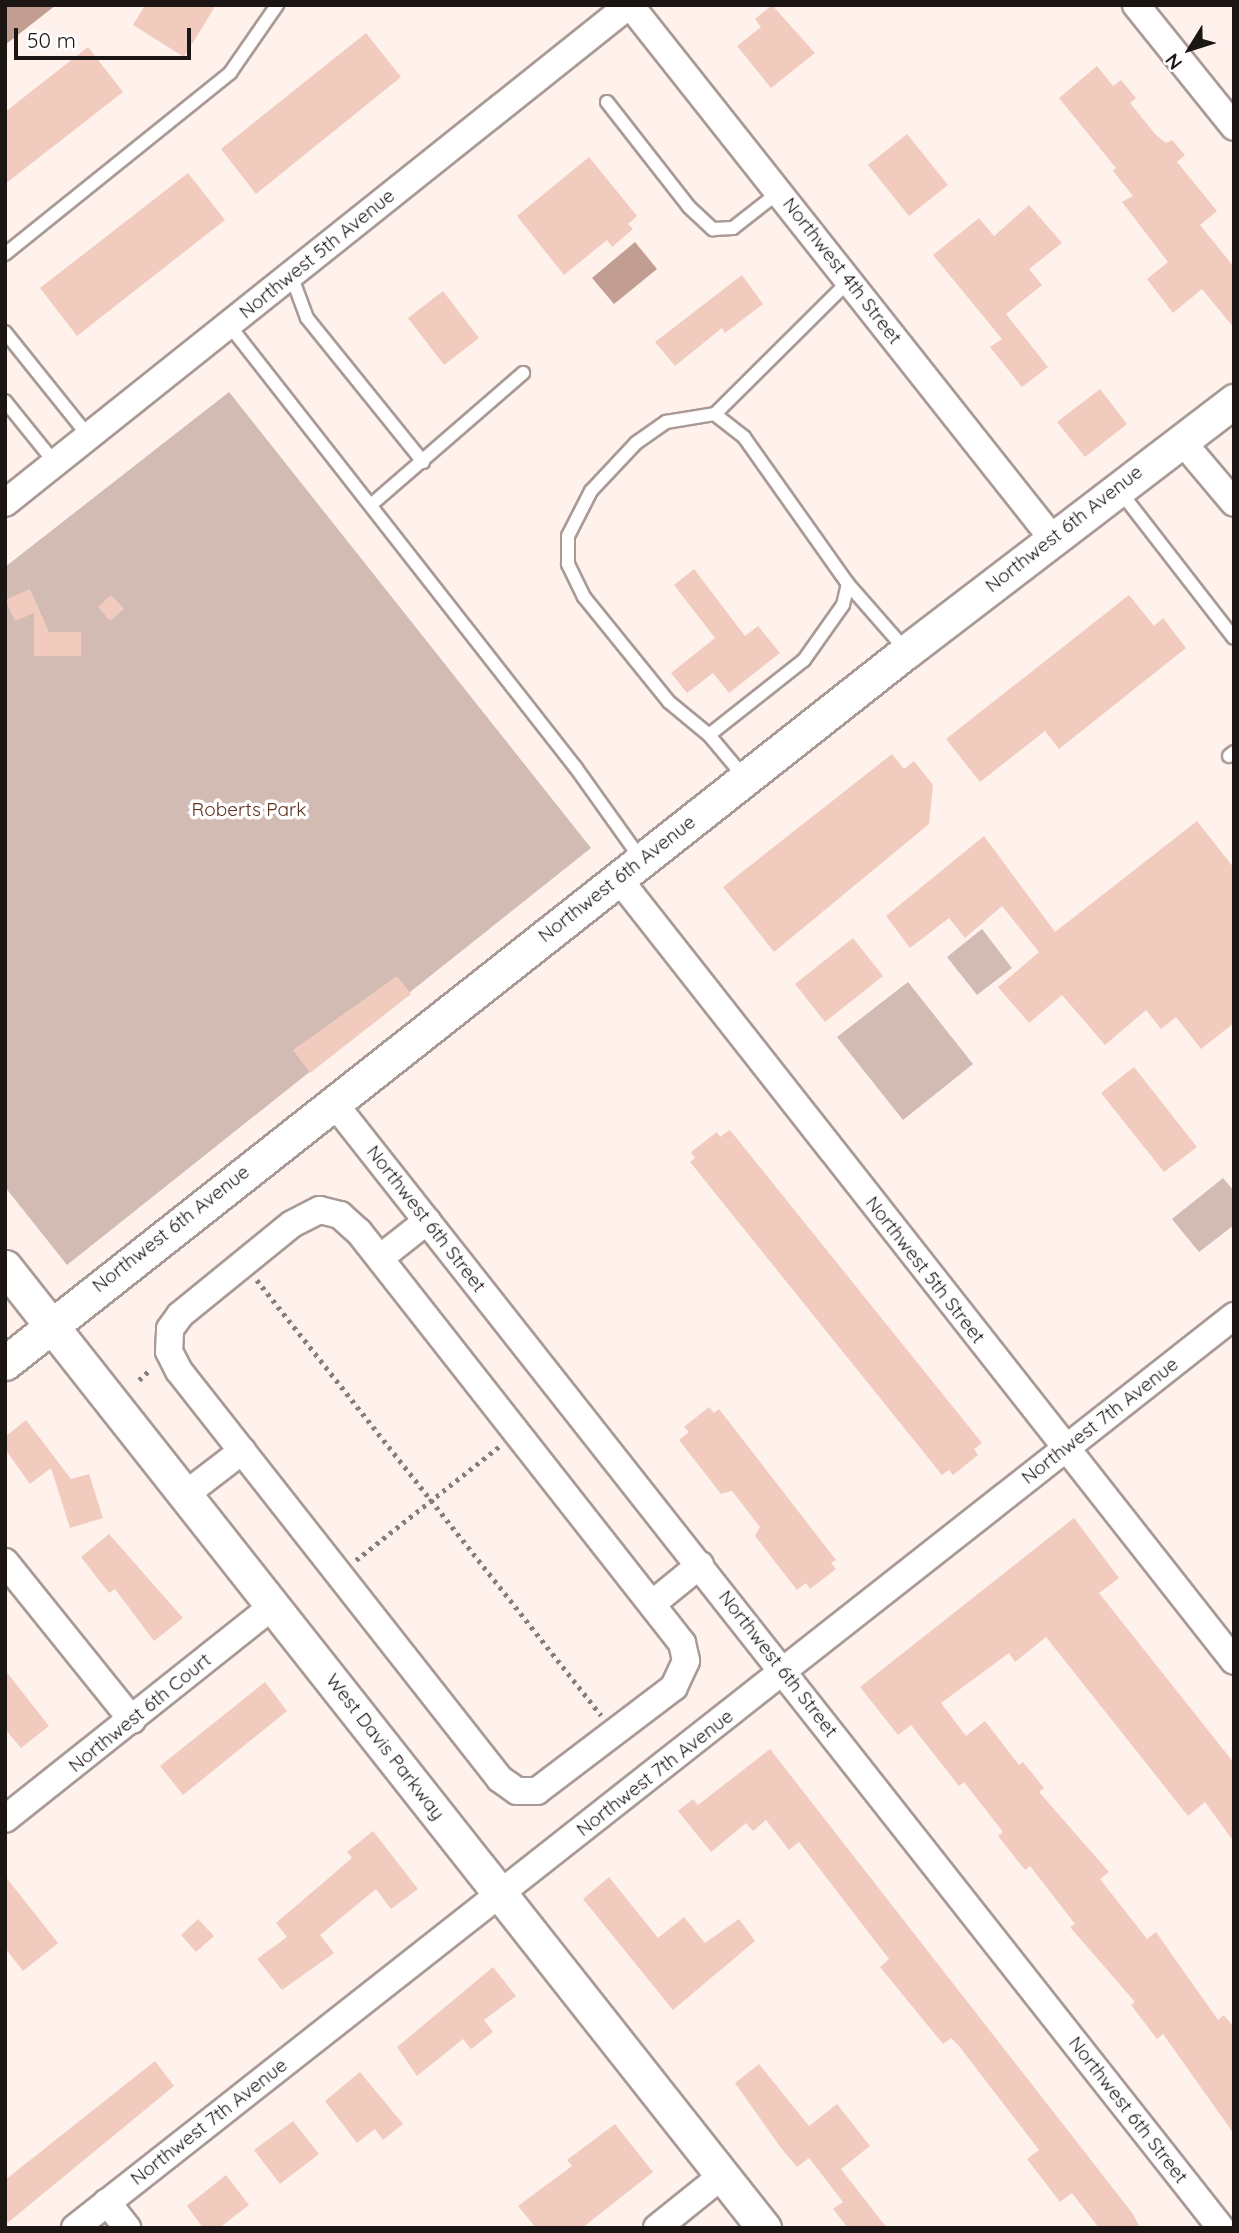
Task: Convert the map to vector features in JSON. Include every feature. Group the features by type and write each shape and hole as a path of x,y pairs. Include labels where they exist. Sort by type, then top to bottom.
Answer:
{"street":[{"name":"Northwest 4th Street","path":"629,5 1052,538"},
{"name":"Northwest 5th Avenue","path":"5,503 629,5"},
{"path":"1136,5 1234,127"},
{"name":"Northwest 6th Avenue","path":"5,1363 333,1101 907,651 1117,487 1234,401"},
{"path":"1181,440 1234,503"},
{"name":"Northwest 5th Street","path":"629,869 1066,1449 1234,1661"},
{"name":"Northwest 6th Street","path":"333,1101 1221,2228"},
{"path":"320,1210 349,1221 380,1258 682,1643 686,1661 681,1680 551,1784 517,1791 500,1779 172,1361 168,1339 175,1320 292,1224 320,1210"},
{"path":"380,1258 428,1221"},
{"name":"West Davis Parkway","path":"5,1267 764,2228"},
{"name":"Northwest 7th Avenue","path":"75,2228 784,1673 1234,1316"},
{"path":"186,1494 242,1451"},
{"path":"5,1562 132,1720"},
{"path":"652,1604 699,1565"},
{"name":"Northwest 6th Court","path":"5,1819 274,1605"},
{"path":"657,2228 723,2175"},
{"path":"107,2202 127,2228"}],"lane":[{"path":"5,254 230,73 277,5"},
{"path":"607,102 688,207 713,229 733,228 779,192"},
{"path":"291,275 307,318 423,463"},
{"path":"746,779 709,735 669,702 593,609 572,575 566,550 574,520 591,491 626,453 666,422 715,414 849,281"},
{"path":"229,325 372,504 629,869"},
{"path":"5,332 89,437"},
{"path":"372,504 423,463 523,373"},
{"path":"5,401 55,463"},
{"path":"715,414 751,446 848,584 907,651"},
{"path":"1117,487 1234,638"},
{"path":"709,735 804,660 843,605 848,584"}],"path":[{"path":"252,1273 608,1724"},
{"path":"349,1565 507,1440"}],"green space":[{"name":"Roberts Park","path":"229,392 591,848 67,1265 5,1187 5,567"},
{"path":"982,929 1012,968 977,995 947,957"},
{"path":"908,982 973,1064 903,1120 837,1037"},
{"path":"1223,1178 1234,1191 1234,1225 1199,1252 1172,1219"}],"shaded area":[{"path":"5,5 56,5 5,45"},
{"path":"635,242 657,269 614,304 592,278"}],"building":[{"path":"145,5 216,5 184,57 133,25"},
{"path":"772,5 815,53 771,88 737,46 761,27 755,19"},
{"path":"366,33 401,77 256,194 221,149"},
{"path":"88,47 123,92 5,184 5,112"},
{"path":"1097,66 1113,86 1121,80 1136,98 1130,103 1156,135 1166,143 1172,140 1185,155 1177,162 1217,211 1200,225 1234,267 1234,328 1202,289 1173,313 1147,279 1168,262 1122,202 1133,196 1113,171 1116,168 1059,98"},
{"path":"907,134 948,185 909,216 868,165"},
{"path":"589,157 637,216 628,224 633,229 612,247 607,240 564,275 517,216"},
{"path":"188,173 225,220 77,336 40,288"},
{"path":"1029,205 1062,243 1029,269 1042,285 1006,314 1048,367 1022,387 990,347 1002,339 933,255 979,218 994,236"},
{"path":"742,275 763,304 725,333 722,328 675,366 655,342"},
{"path":"443,291 479,338 444,365 408,318"},
{"path":"1100,389 1127,424 1085,457 1057,422"},
{"path":"694,569 745,636 758,626 780,653 729,693 713,673 687,693 671,673 715,638 674,585"},
{"path":"30,589 49,632 81,632 81,656 34,656 34,613 15,621 5,600"},
{"path":"111,595 124,609 110,621 98,607"},
{"path":"1129,595 1154,626 1163,618 1186,648 1059,749 1045,731 980,782 946,739"},
{"path":"892,754 904,769 914,761 933,785 929,824 774,952 723,887"},
{"path":"1197,821 1234,868 1234,1023 1201,1049 1176,1017 1161,1029 1146,1010 1105,1045 1062,995 1029,1023 998,987 1039,952 1002,906 965,938 949,918 910,948 886,916 984,836 1055,932"},
{"path":"853,938 883,976 825,1022 795,984"},
{"path":"397,976 411,994 310,1073 293,1050"},
{"path":"1134,1067 1197,1147 1164,1172 1101,1093"},
{"path":"730,1130 982,1443 974,1449 978,1455 953,1475 949,1470 942,1475 690,1162 695,1158 691,1152 717,1132 720,1137"},
{"path":"709,1407 714,1413 719,1409 836,1560 831,1563 836,1569 810,1589 806,1583 797,1590 755,1536 760,1527 732,1491 721,1494 679,1440 689,1432 684,1427"},
{"path":"26,1420 71,1479 89,1474 103,1518 70,1528 51,1468 30,1484 5,1449 5,1437"},
{"path":"1074,1518 1119,1578 1099,1593 1234,1763 1234,1842 1205,1802 1188,1816 1046,1637 1015,1662 1009,1653 941,1703 966,1736 985,1721 1019,1765 1023,1762 1044,1788 1039,1792 1109,1872 1100,1879 1147,1939 1156,1932 1218,2020 1224,2015 1234,2027 1234,2134 1163,2034 1157,2039 1131,2005 1135,2002 1070,1927 1075,1924 1030,1866 1025,1870 998,1836 1003,1832 964,1782 959,1786 911,1725 898,1735 860,1687"},
{"path":"109,1534 183,1618 154,1641 115,1589 109,1593 81,1557"},
{"path":"5,1670 49,1726 21,1748 5,1729"},
{"path":"265,1682 287,1711 183,1795 160,1766"},
{"path":"770,1749 1133,2214 1140,2228 1099,2228 1072,2193 1060,2202 1027,2159 1039,2150 959,2046 951,2038 943,2044 880,1967 889,1959 799,1842 789,1850 766,1820 753,1831 746,1823 711,1852 678,1811 693,1799 698,1805"},
{"path":"373,1831 418,1889 391,1909 376,1889 320,1935 334,1953 282,1990 257,1959 287,1937 276,1923 352,1858 347,1852"},
{"path":"5,1876 58,1943 23,1971 5,1948"},
{"path":"609,1877 658,1938 684,1917 705,1943 739,1919 755,1941 673,2010 583,1899"},
{"path":"198,1919 214,1936 196,1952 181,1935"},
{"path":"493,1967 516,1996 484,2020 493,2032 471,2049 463,2039 417,2076 397,2047"},
{"path":"155,2061 174,2086 5,2225 5,2180"},
{"path":"759,2064 809,2126 837,2104 870,2146 841,2169 887,2228 848,2228 833,2209 843,2202 809,2158 797,2167 781,2148 735,2083"},
{"path":"360,2072 403,2124 383,2140 375,2129 357,2143 325,2101"},
{"path":"293,2121 319,2154 280,2184 254,2150"},
{"path":"615,2124 653,2172 582,2228 536,2228 518,2206 572,2166 567,2160"},
{"path":"226,2175 249,2205 219,2228 203,2228 187,2206"}]}
